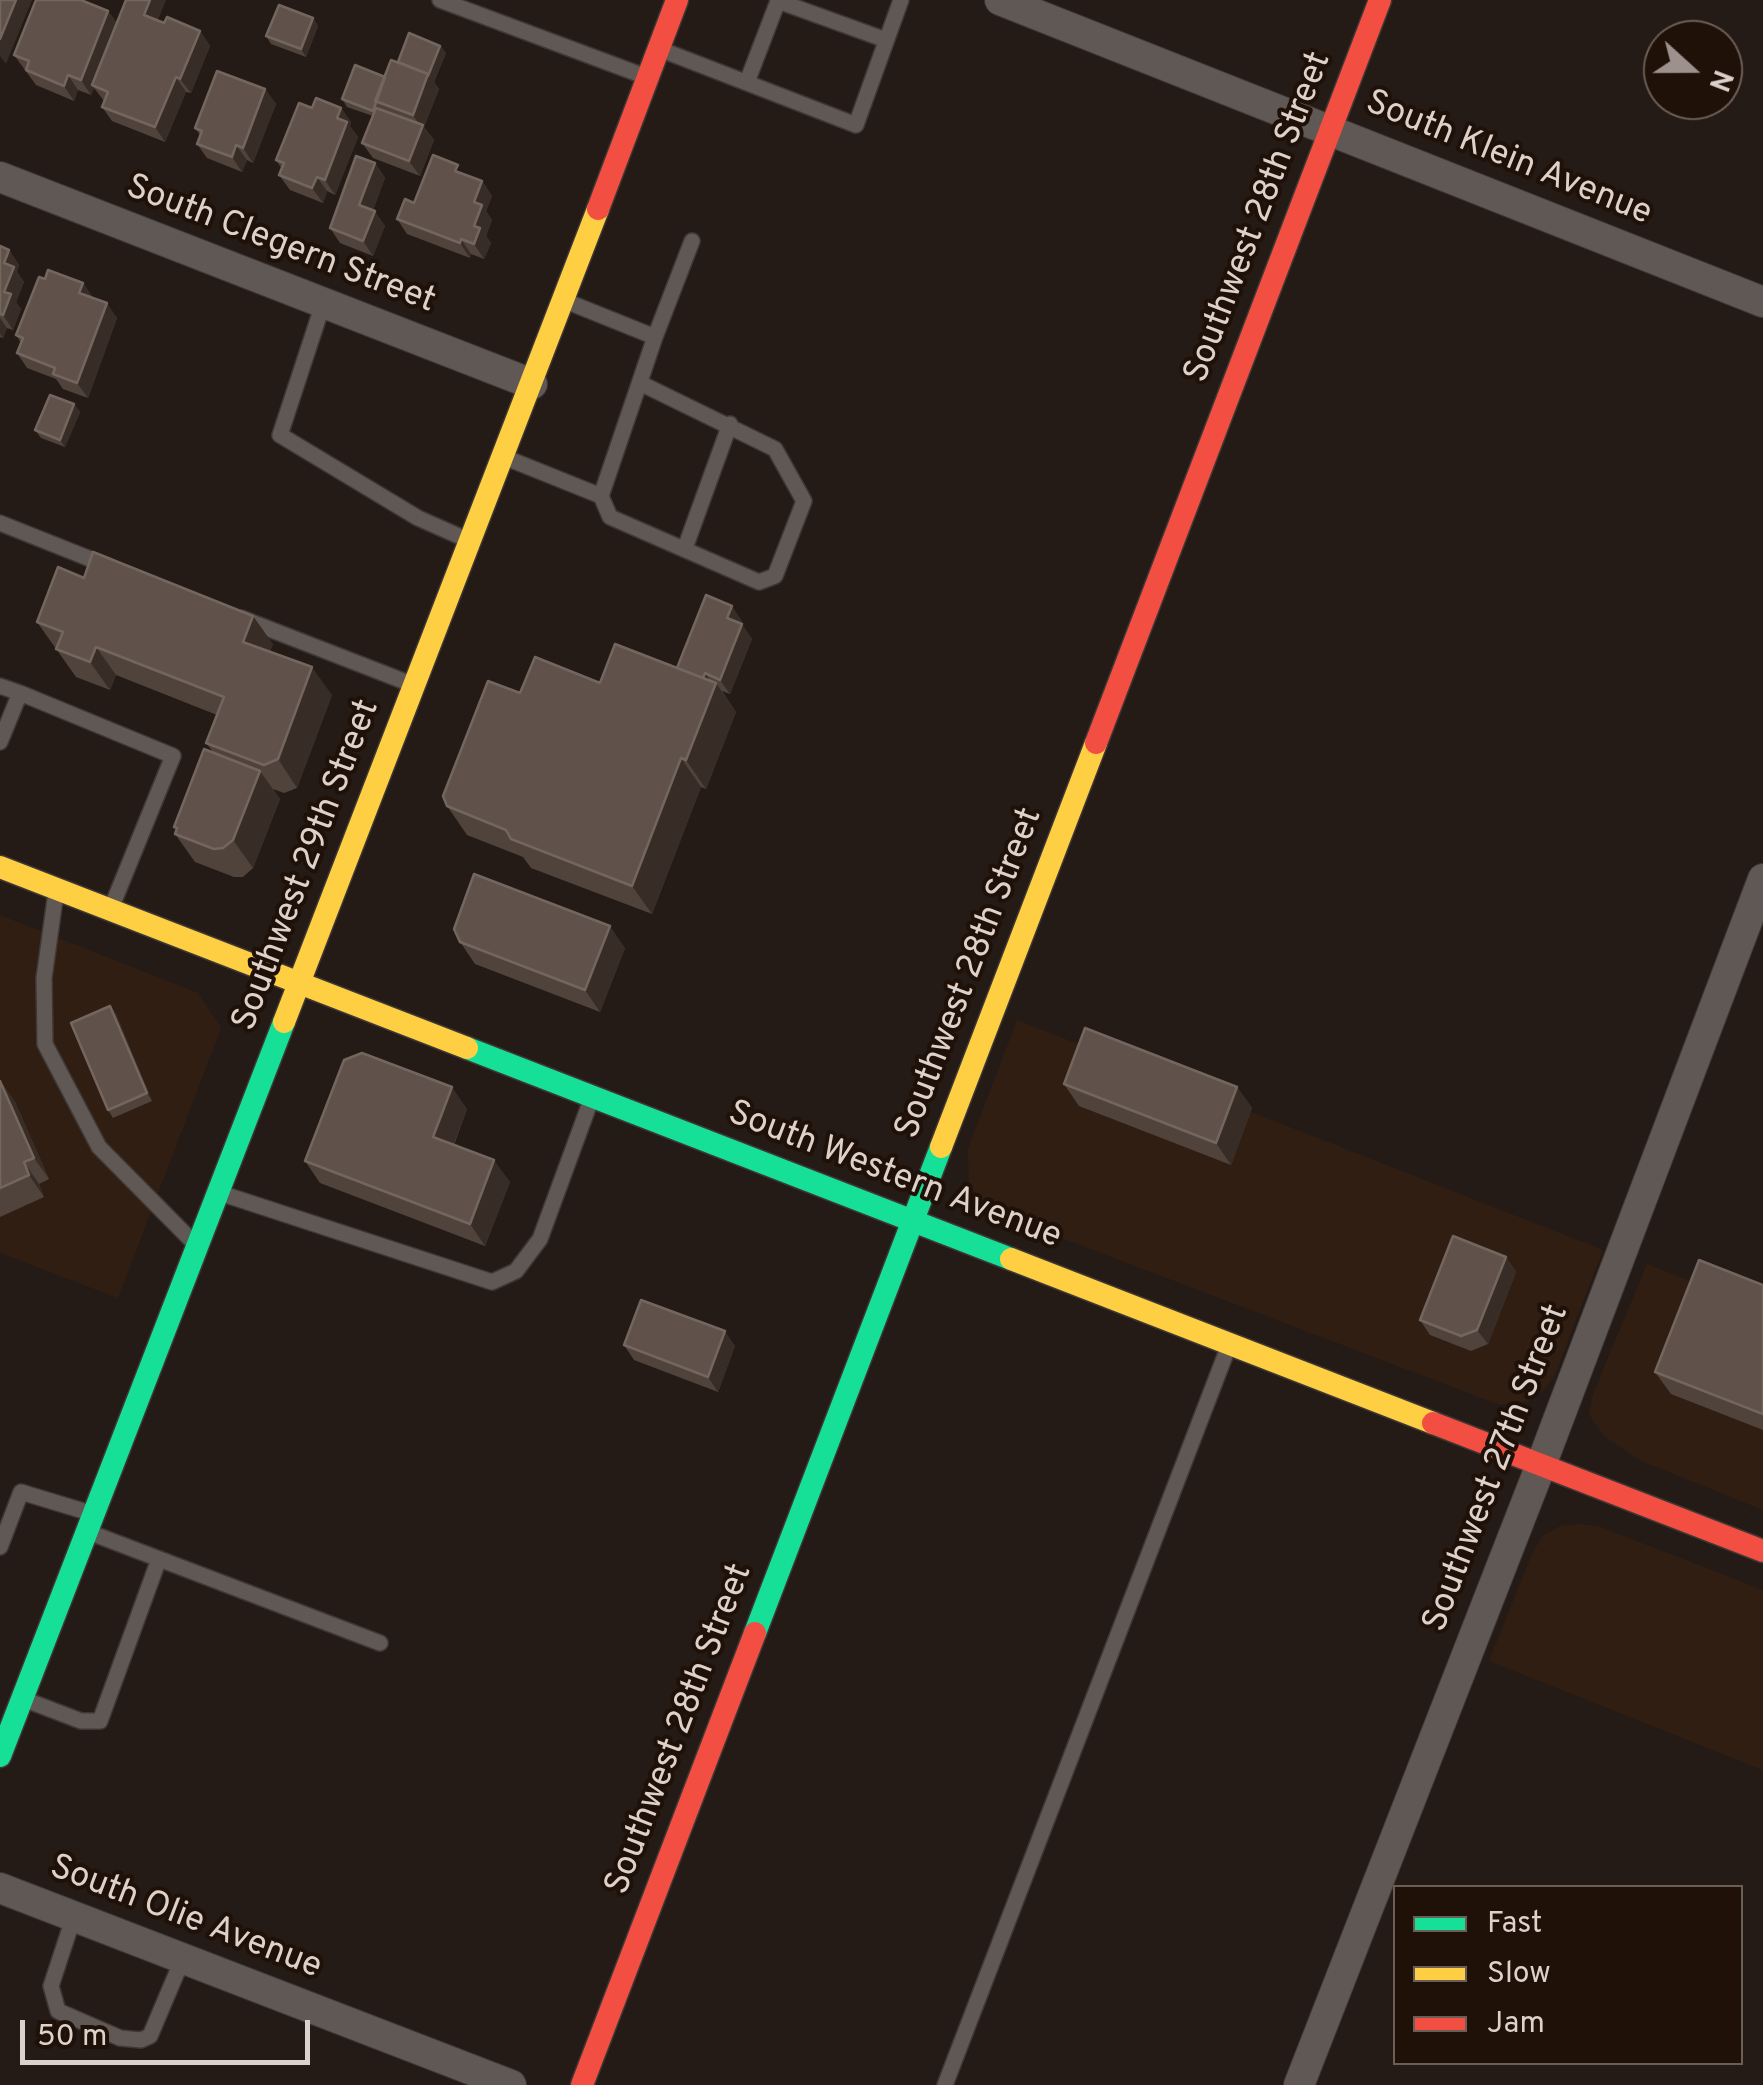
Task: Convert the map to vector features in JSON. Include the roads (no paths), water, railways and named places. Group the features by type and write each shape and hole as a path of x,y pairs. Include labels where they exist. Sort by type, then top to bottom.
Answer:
{"main road":[{"name":"Southwest 29th Street","path":"0,1756 6,1724 22,1699 199,1248 677,0"},
{"name":"Southwest 28th Street","path":"582,2085 1380,0"},
{"name":"South Western Avenue","path":"0,867 1763,1551"}],"street":[{"name":"South Klein Avenue","path":"1000,0 1763,302"},
{"name":"South Clegern Street","path":"0,176 532,384"},
{"name":"Southwest 27th Street","path":"1300,2085 1763,879"},
{"name":"South Olie Avenue","path":"0,1888 511,2085"}],"lane":[{"path":"440,0 648,77"},
{"path":"747,82 778,0 886,40"},
{"path":"658,49 856,125 901,0"},
{"path":"640,384 730,424 775,449 804,501 776,576 760,582 610,517 601,496 655,337 692,241"},
{"path":"564,300 655,337"},
{"path":"323,304 280,435 418,518 472,541"},
{"path":"684,548 730,424"},
{"path":"503,457 601,496"},
{"path":"0,523 124,572"},
{"path":"234,615 415,686"},
{"path":"0,686 173,756 110,910"},
{"path":"0,742 20,694"},
{"path":"56,889 44,978 45,1044 99,1147 199,1248"},
{"path":"220,1192 492,1282 516,1271 540,1239 592,1098"},
{"path":"945,2085 1230,1344"},
{"path":"0,1547 22,1492 159,1559 380,1642"},
{"path":"22,1699 81,1721 100,1721 159,1559"},
{"path":"74,1916 51,1986 58,2011 120,2038 141,2040 150,2036 184,1958"}]}
